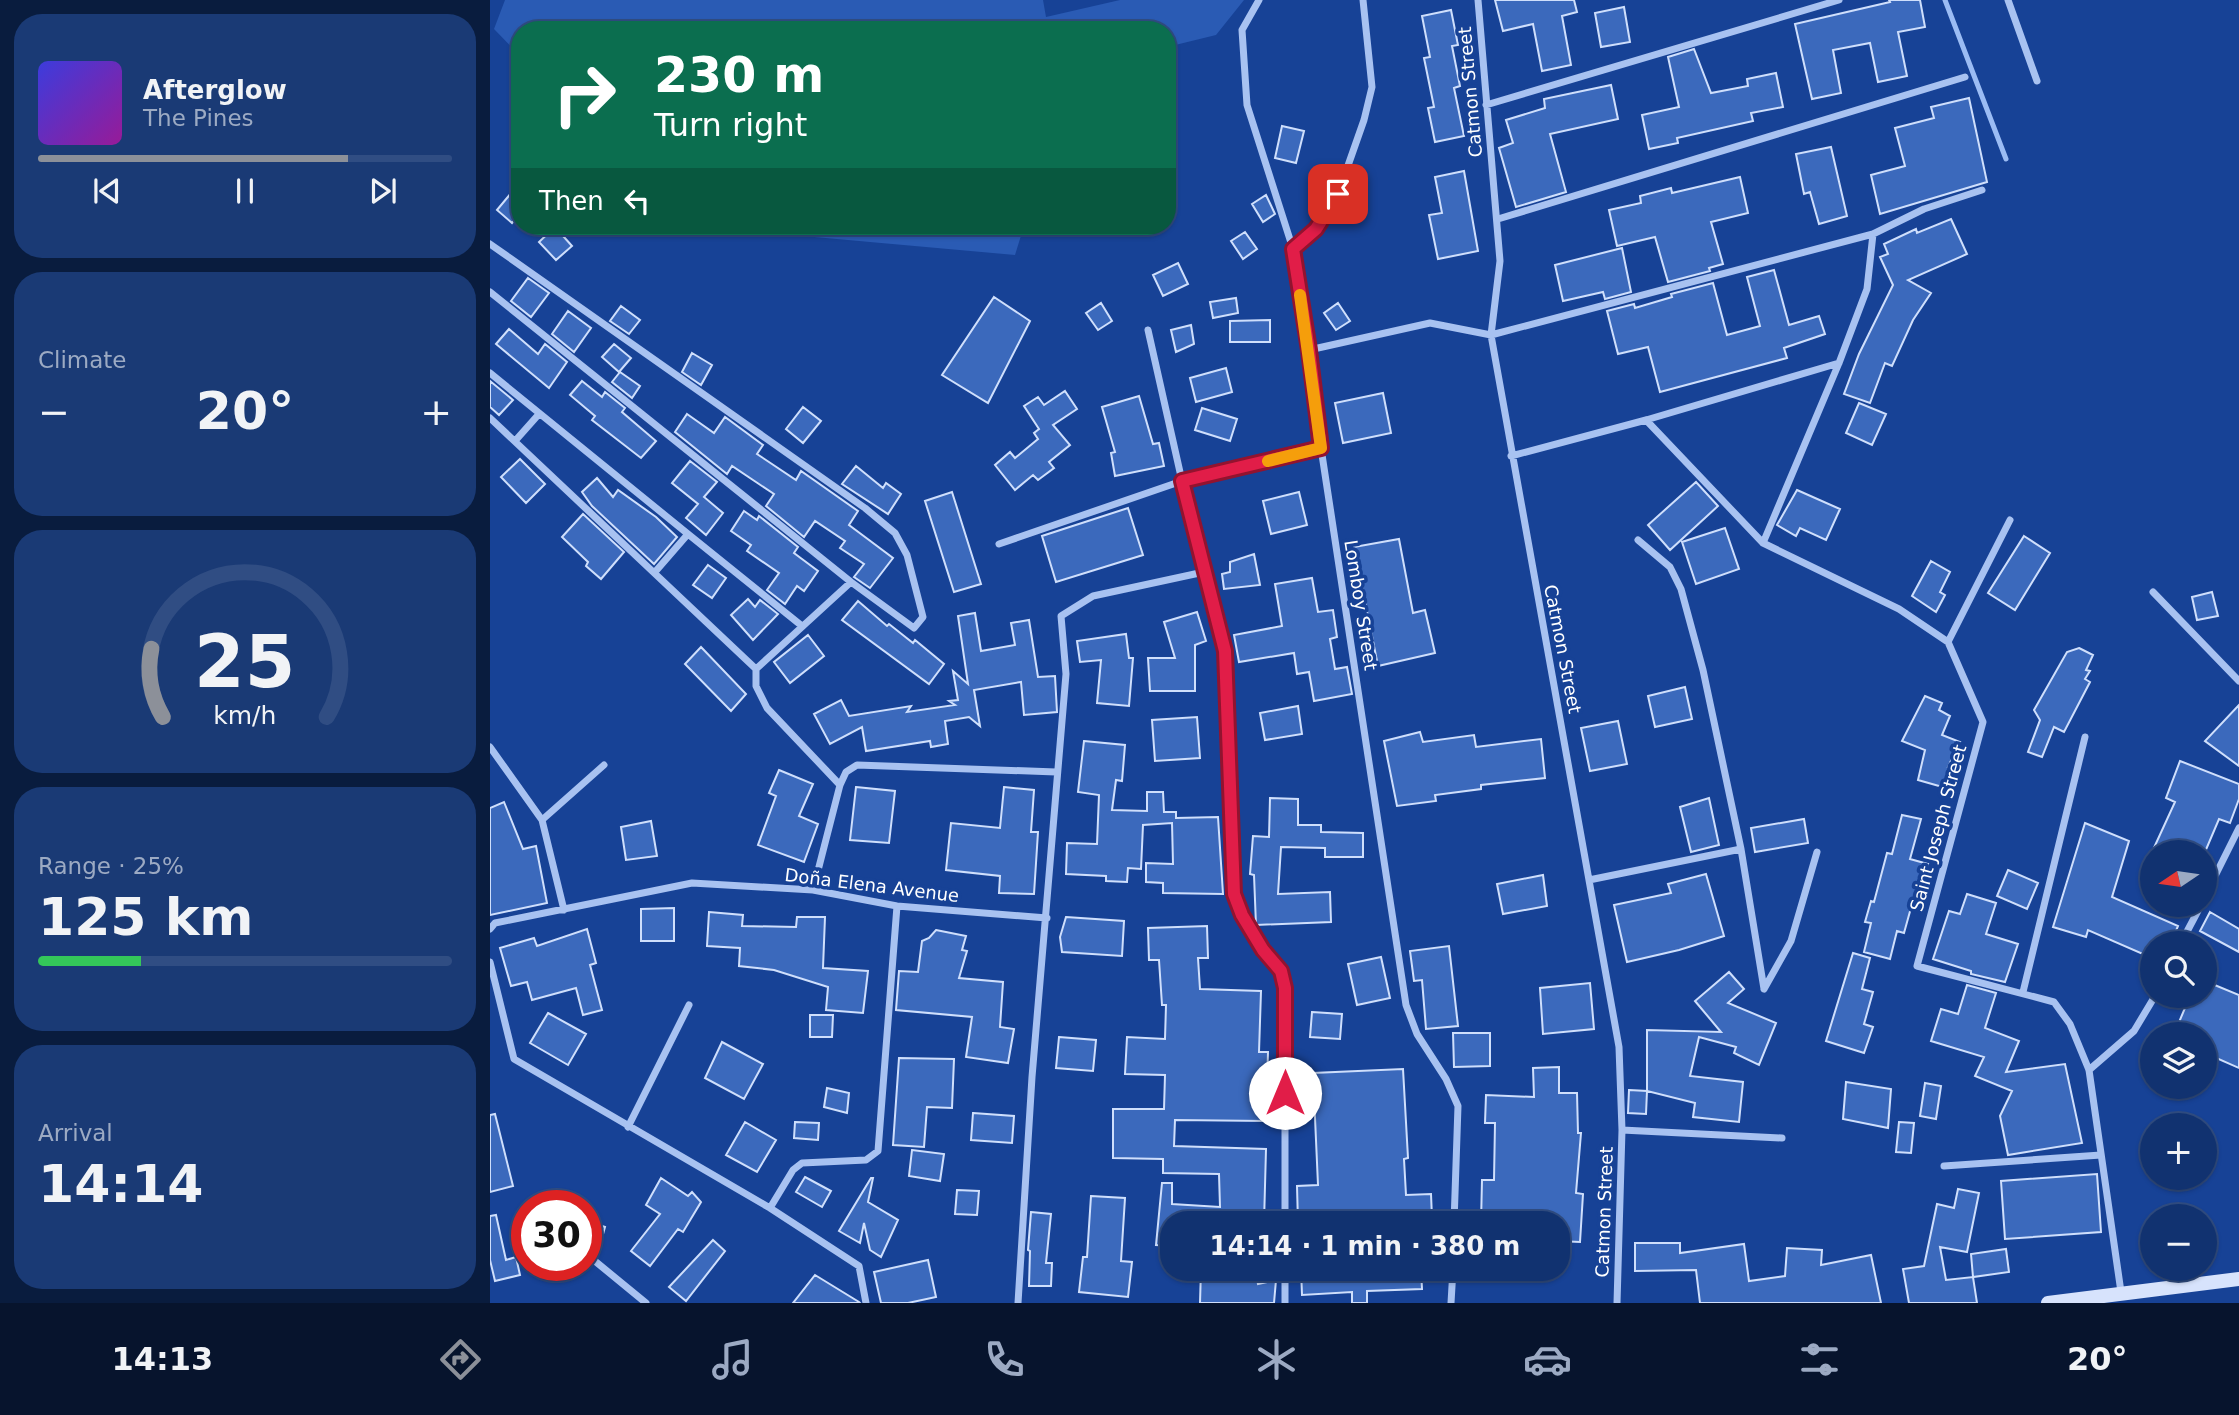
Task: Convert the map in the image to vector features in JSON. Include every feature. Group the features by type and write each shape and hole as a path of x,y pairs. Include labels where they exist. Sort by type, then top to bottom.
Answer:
{"main road":[{"path":"2048,1303 2239,1279"}],"street":[{"name":"Lomboy Street","path":"1259,0 1242,30 1247,105 1293,249 1406,1005 1417,1034 1446,1079 1458,1106 1454,1211"},
{"path":"1293,249 1316,229 1338,194 1364,120 1372,87 1363,0"},
{"name":"Catmon Street","path":"1478,0 1500,261 1491,335 1619,1047 1622,1130 1617,1303"},
{"path":"1486,105 1839,0"},
{"path":"2008,0 2037,80"},
{"path":"1498,219 1965,77"},
{"path":"1309,350 1430,323 1491,335 1873,234 1924,209 1982,190"},
{"path":"1763,543 1839,363 1867,289 1873,234"},
{"path":"490,244 865,508 895,533 907,555 923,617 914,628 851,582 490,292"},
{"path":"1148,330 1182,481 1225,651 1234,894 1242,915 1263,950 1281,971 1285,988 1285,1211"},
{"path":"1511,456 1646,420 1839,363"},
{"path":"490,373 802,626"},
{"path":"515,441 539,414"},
{"path":"490,418 756,669 756,685 767,708 840,785"},
{"path":"1646,420 1763,543 1899,608 1948,642 2010,520"},
{"path":"999,544 1182,481 1321,448"},
{"path":"655,572 688,534"},
{"path":"1638,540 1670,567 1681,589 1703,670 1741,849 1764,989 1791,941 1817,852"},
{"path":"1018,1303 1032,1077 1066,674 1061,616 1093,596 1204,572"},
{"path":"756,669 851,582"},
{"path":"2153,592 2239,681"},
{"name":"Saint Joseph Street","path":"1948,642 1983,722 1917,966 2054,1002 2070,1024 2088,1070 2121,1292"},
{"path":"2023,992 2085,737"},
{"path":"490,747 542,821 564,910"},
{"path":"542,821 604,765"},
{"path":"813,890 840,785 846,772 857,765 1056,772"},
{"path":"2217,873 2239,830"},
{"path":"1589,880 1741,849"},
{"name":"Doña Elena Avenue","path":"490,929 495,923 692,883 813,890 897,906 1047,918"},
{"path":"770,1208 793,1170 802,1163 866,1160 878,1151 897,906"},
{"path":"490,962 514,1059 770,1208 859,1266 866,1303"},
{"path":"628,1127 689,1005"},
{"path":"2088,1070 2134,1031 2148,1008"},
{"path":"1622,1130 1782,1138"},
{"path":"1944,1166 2101,1155"},
{"path":"602,1266 646,1303"},
{"path":"1285,1281 1285,1303"},
{"path":"1451,1303 1452,1281"}],"shaded area":[{"path":"505,0 1043,0 1046,17 1120,0 1244,0 1216,35 1176,45 1176,21 511,21 511,47 494,29"},
{"path":"792,235 1021,235 1015,255"}],"building":[{"path":"1495,0 1574,0 1577,12 1562,16 1571,65 1542,71 1533,24 1503,31"},
{"path":"1889,0 1920,0 1925,27 1898,32 1907,76 1878,82 1870,43 1833,50 1841,93 1812,99 1795,24 1890,2"},
{"path":"1624,7 1630,42 1601,47 1595,13"},
{"path":"1451,10 1458,45 1452,46 1460,86 1454,88 1464,136 1435,142 1428,108 1434,107 1424,58 1430,57 1422,16"},
{"path":"1694,49 1711,93 1748,86 1747,79 1776,73 1783,107 1751,113 1753,121 1677,138 1678,143 1649,149 1642,115 1679,107 1668,57"},
{"path":"1611,85 1618,119 1550,134 1566,192 1516,207 1499,148 1513,143 1506,120 1545,108 1544,99"},
{"path":"1969,98 1987,182 1880,214 1871,175 1905,166 1895,128 1934,118 1931,107"},
{"path":"1282,126 1304,131 1296,163 1275,158"},
{"path":"1831,147 1847,216 1819,224 1810,192 1804,194 1796,154"},
{"path":"1464,171 1478,251 1438,259 1429,215 1442,213 1435,177"},
{"path":"1740,177 1748,213 1711,222 1723,264 1709,268 1710,271 1668,282 1655,237 1617,246 1609,210 1641,203 1640,196 1671,188 1672,193"},
{"path":"511,193 511,222 497,210"},
{"path":"1266,195 1275,214 1263,222 1252,204"},
{"path":"1951,219 1967,254 1908,280 1931,293 1913,320 1892,366 1885,363 1870,403 1844,394 1859,354 1893,285 1880,257 1888,254 1884,244 1916,229 1917,233"},
{"path":"1245,232 1257,249 1243,259 1231,241"},
{"path":"546,235 562,235 572,246 556,260 539,242"},
{"path":"1622,248 1631,292 1605,299 1603,292 1563,301 1555,265"},
{"path":"1178,263 1188,284 1163,296 1153,275"},
{"path":"1774,270 1789,325 1819,316 1825,334 1784,348 1787,358 1660,392 1648,347 1618,354 1607,311 1634,304 1635,308 1672,297 1671,294 1713,283 1727,335 1760,326 1747,277"},
{"path":"528,278 549,293 531,317 511,301"},
{"path":"994,297 1030,321 988,403 942,375"},
{"path":"1236,298 1238,313 1213,318 1210,302"},
{"path":"1101,303 1112,321 1098,330 1086,313"},
{"path":"1338,303 1350,321 1336,330 1324,313"},
{"path":"621,306 640,320 629,334 610,321"},
{"path":"568,311 591,328 574,352 552,334"},
{"path":"1270,320 1270,342 1230,342 1230,321"},
{"path":"1191,325 1194,344 1176,352 1171,330"},
{"path":"509,329 538,354 545,344 567,362 549,388 496,344"},
{"path":"614,344 631,358 619,372 602,357"},
{"path":"692,353 712,365 701,385 682,372"},
{"path":"1226,368 1232,392 1196,402 1190,378"},
{"path":"620,372 640,386 632,398 612,382"},
{"path":"490,381 513,400 499,415 490,407"},
{"path":"582,381 602,397 605,392 625,408 622,412 656,441 641,458 592,420 595,416 570,395"},
{"path":"1065,391 1077,409 1053,425 1070,445 1049,462 1054,468 1038,480 1033,475 1015,490 995,465 1010,452 1015,458 1038,439 1034,433 1039,429 1024,406 1038,397 1044,405"},
{"path":"1383,393 1391,433 1343,443 1335,403"},
{"path":"1139,396 1153,444 1159,443 1164,466 1115,476 1111,453 1115,452 1102,407"},
{"path":"1859,403 1886,414 1872,445 1846,433"},
{"path":"803,407 821,421 803,443 786,429"},
{"path":"1202,408 1237,419 1230,441 1195,430"},
{"path":"687,414 714,433 725,417 763,445 757,454 796,480 801,471 858,511 849,525 893,558 870,588 854,577 864,564 840,548 845,541 815,521 804,537 766,506 774,494 732,466 727,474 675,432"},
{"path":"520,459 545,484 526,503 501,477"},
{"path":"690,461 717,482 704,497 723,513 706,535 686,518 698,504 672,483"},
{"path":"856,466 883,488 886,483 901,494 888,514 842,484"},
{"path":"597,478 613,497 618,490 656,517 677,537 654,564 592,506 582,492"},
{"path":"1696,482 1718,506 1670,550 1648,525"},
{"path":"1797,490 1840,509 1826,540 1800,528 1796,536 1777,525"},
{"path":"952,492 981,584 954,592 925,501"},
{"path":"1299,492 1307,525 1271,534 1263,501"},
{"path":"1128,508 1143,555 1056,582 1042,536"},
{"path":"744,511 757,520 759,516 798,547 794,553 818,571 804,591 797,586 785,604 767,590 779,573 747,551 751,545 731,531"},
{"path":"583,514 624,552 601,579 586,566 588,562 562,537"},
{"path":"1725,528 1739,569 1696,584 1682,542"},
{"path":"2024,536 2050,553 2015,610 1988,593"},
{"path":"1399,539 1413,613 1425,610 1435,653 1378,666 1354,547"},
{"path":"1254,554 1260,585 1224,589 1222,574 1230,572 1230,562"},
{"path":"1931,561 1950,572 1940,592 1945,595 1936,612 1912,596"},
{"path":"708,565 726,578 712,598 693,585"},
{"path":"1312,578 1318,612 1333,610 1337,637 1330,639 1335,669 1347,667 1352,694 1314,701 1309,672 1297,674 1294,653 1239,662 1234,635 1282,626 1275,584"},
{"path":"2212,592 2218,616 2197,620 2192,597"},
{"path":"748,599 755,607 760,600 778,614 753,640 731,615"},
{"path":"858,601 887,626 889,624 913,643 915,640 944,664 929,684 842,620"},
{"path":"1197,612 1206,641 1195,645 1195,691 1150,691 1148,658 1175,658 1164,622"},
{"path":"975,613 981,651 1015,645 1011,623 1029,620 1038,677 1055,676 1057,712 1024,715 1021,682 974,690 980,726 969,717 945,721 948,744 931,747 930,741 866,751 862,727 830,744 814,714 841,700 849,716 911,706 907,712 955,705 949,701 958,700 953,671 968,684 958,616"},
{"path":"1126,634 1129,658 1133,658 1129,706 1097,703 1101,660 1080,662 1077,641"},
{"path":"808,635 824,656 790,683 774,662"},
{"path":"701,647 746,694 731,711 685,664"},
{"path":"2079,648 2093,655 2086,670 2090,671 2085,679 2090,682 2064,732 2054,727 2042,757 2028,752 2040,720 2034,710 2067,652"},
{"path":"1685,687 1692,719 1655,727 1648,696"},
{"path":"1925,696 1942,703 1939,710 1950,716 1942,735 1960,742 1948,767 1951,768 1946,788 1918,780 1925,750 1902,741"},
{"path":"2239,705 2239,766 2205,741"},
{"path":"1298,706 1302,734 1265,740 1260,713"},
{"path":"1197,717 1200,758 1155,761 1152,720"},
{"path":"1618,721 1627,764 1590,771 1581,728"},
{"path":"1420,732 1423,742 1474,735 1476,747 1541,739 1545,778 1481,785 1481,789 1435,795 1436,801 1397,806 1384,741"},
{"path":"1084,741 1125,745 1122,781 1116,780 1112,810 1147,811 1147,792 1163,792 1164,812 1176,812 1176,818 1218,817 1223,894 1163,893 1163,883 1146,882 1146,863 1173,864 1172,823 1143,825 1141,869 1128,868 1127,882 1106,881 1106,876 1066,874 1067,843 1097,844 1099,795 1078,792"},
{"path":"2180,761 2239,784 2239,799 2230,823 2219,819 2210,840 2158,840 2175,802 2166,798"},
{"path":"779,770 813,784 799,816 818,824 804,862 758,845 776,796 769,793"},
{"path":"856,787 895,791 889,843 850,840"},
{"path":"1004,787 1034,790 1031,832 1038,832 1034,894 999,893 1000,876 946,870 951,823 1000,828"},
{"path":"1270,798 1298,799 1298,825 1321,825 1321,832 1363,833 1363,857 1325,857 1325,848 1281,847 1278,894 1330,892 1331,922 1256,925 1254,875 1250,874 1253,836 1269,837"},
{"path":"1709,798 1719,845 1691,852 1680,807"},
{"path":"504,802 523,849 536,846 547,903 490,915 490,808"},
{"path":"1902,815 1921,819 1910,859 1928,864 1918,899 1914,897 1904,933 1897,931 1890,959 1864,952 1871,923 1865,922 1871,901 1874,902 1887,853 1892,854"},
{"path":"1804,819 1808,843 1755,852 1751,828"},
{"path":"651,821 657,856 626,860 621,827"},
{"path":"2085,823 2129,841 2112,897 2140,909 2140,917 2158,917 2178,926 2176,931 2140,931 2140,953 2088,930 2086,937 2053,927"},
{"path":"2008,870 2038,883 2027,909 1997,896"},
{"path":"1706,874 1724,936 1627,962 1614,905 1671,893 1668,884"},
{"path":"1543,875 1547,906 1503,914 1497,884"},
{"path":"1967,894 1996,903 1986,934 2018,944 2005,982 1971,974 1971,971 1933,959 1949,911 1960,914"},
{"path":"674,908 674,941 641,941 641,909"},
{"path":"709,912 743,915 742,926 796,927 797,917 825,917 823,968 868,971 863,1013 826,1010 828,987 774,970 739,966 740,948 707,946"},
{"path":"2217,916 2239,929 2239,952 2217,940 2217,931 2200,931 2207,917"},
{"path":"1066,917 1124,921 1122,956 1062,952 1060,937"},
{"path":"1207,926 1208,958 1198,958 1200,989 1261,991 1259,1052 1268,1052 1266,1121 1175,1120 1174,1146 1266,1149 1264,1211 1160,1211 1160,1245 1156,1245 1162,1183 1172,1183 1172,1204 1220,1207 1219,1174 1163,1173 1163,1159 1113,1158 1113,1109 1164,1109 1165,1075 1125,1074 1127,1037 1165,1039 1166,1005 1162,1005 1159,960 1149,960 1148,928"},
{"path":"587,929 596,963 590,965 602,1010 583,1015 576,988 532,1000 527,982 511,986 500,948 534,938 537,946"},
{"path":"936,930 966,936 962,950 967,951 959,978 1003,982 1000,1027 1014,1029 1008,1063 966,1057 972,1017 896,1010 899,971 918,972 922,941"},
{"path":"1449,946 1458,1026 1426,1029 1422,980 1414,981 1410,951"},
{"path":"1853,953 1870,958 1862,989 1873,992 1864,1024 1873,1027 1864,1053 1826,1041"},
{"path":"1381,957 1390,998 1357,1005 1348,964"},
{"path":"1729,972 1744,989 1728,1003 1776,1023 1759,1065 1734,1053 1736,1047 1699,1037 1690,1076 1743,1082 1739,1122 1693,1117 1695,1103 1647,1091 1647,1030 1721,1032 1695,1001"},
{"path":"1590,983 1594,1029 1543,1034 1540,988"},
{"path":"1967,985 1996,993 1985,1028 2019,1041 2006,1072 2065,1064 2082,1143 2008,1155 2000,1116 2012,1091 1975,1076 1984,1057 1931,1041 1941,1009 1958,1014"},
{"path":"2217,986 2239,995 2239,1068 2217,1058 2217,1022 2179,1022 2185,1008 2217,1008"},
{"path":"1312,1012 1342,1014 1340,1039 1310,1037"},
{"path":"548,1013 586,1034 568,1065 530,1043"},
{"path":"810,1015 833,1015 832,1037 810,1037"},
{"path":"1453,1033 1490,1033 1490,1066 1454,1067"},
{"path":"1059,1037 1096,1040 1093,1071 1056,1068"},
{"path":"722,1042 763,1064 744,1099 705,1078"},
{"path":"899,1058 954,1059 952,1108 927,1107 924,1147 893,1145"},
{"path":"1559,1067 1559,1093 1577,1093 1578,1133 1581,1133 1576,1193 1583,1194 1580,1242 1570,1242 1570,1211 1481,1211 1482,1180 1494,1180 1495,1123 1485,1123 1486,1095 1534,1097 1533,1068"},
{"path":"1403,1069 1408,1158 1404,1159 1406,1195 1431,1194 1432,1211 1298,1211 1297,1186 1318,1185 1313,1073"},
{"path":"1846,1082 1891,1089 1888,1128 1843,1119"},
{"path":"1925,1083 1941,1086 1936,1119 1920,1116"},
{"path":"827,1088 849,1093 847,1113 824,1107"},
{"path":"1629,1090 1647,1091 1646,1114 1628,1113"},
{"path":"973,1113 1014,1116 1012,1143 971,1140"},
{"path":"495,1114 513,1186 490,1192 490,1115"},
{"path":"745,1122 776,1140 757,1172 726,1155"},
{"path":"795,1122 819,1123 818,1140 794,1138"},
{"path":"1899,1122 1914,1123 1911,1153 1896,1152"},
{"path":"912,1150 944,1154 940,1181 909,1176"},
{"path":"2097,1174 2101,1232 2005,1239 2001,1181"},
{"path":"805,1177 831,1191 822,1207 796,1192"},
{"path":"661,1178 688,1196 692,1192 701,1202 683,1232 678,1229 650,1266 631,1251 660,1214 646,1205"},
{"path":"871,1178 868,1202 898,1220 881,1257 870,1250 864,1223 860,1243 839,1231"},
{"path":"1958,1189 1979,1193 1967,1252 1940,1247 1946,1280 1973,1277 1977,1303 1909,1303 1903,1269 1924,1266 1937,1204 1954,1208"},
{"path":"957,1190 979,1191 977,1215 955,1214"},
{"path":"1091,1196 1125,1198 1121,1261 1132,1262 1128,1297 1079,1292 1083,1257 1087,1257"},
{"path":"1031,1212 1051,1214 1046,1263 1052,1263 1051,1286 1029,1286"},
{"path":"496,1215 506,1260 511,1258 511,1277 495,1281 490,1260 490,1216"},
{"path":"713,1240 725,1251 686,1301 669,1287"},
{"path":"1635,1243 1680,1243 1680,1253 1744,1244 1749,1281 1785,1276 1787,1248 1822,1250 1821,1265 1871,1255 1881,1303 1700,1303 1696,1270 1635,1271"},
{"path":"2006,1249 2009,1272 1973,1277 1971,1254"},
{"path":"928,1260 936,1297 908,1303 881,1303 874,1272"},
{"path":"815,1275 859,1302 860,1303 793,1303"},
{"path":"1201,1281 1257,1281 1258,1284 1276,1281 1274,1303 1200,1303"},
{"path":"1301,1281 1422,1281 1422,1289 1367,1291 1367,1303 1352,1303 1352,1292 1302,1295"}],"waterway":[{"path":"1945,0 2006,159"}],"slow traffic":[{"path":"1268,461 1321,448 1300,295"}],"route":[{"path":"1285,1093 1285,988 1281,971 1263,950 1242,915 1234,894 1225,651 1182,481 1321,448 1293,249 1316,229 1338,194"}]}
